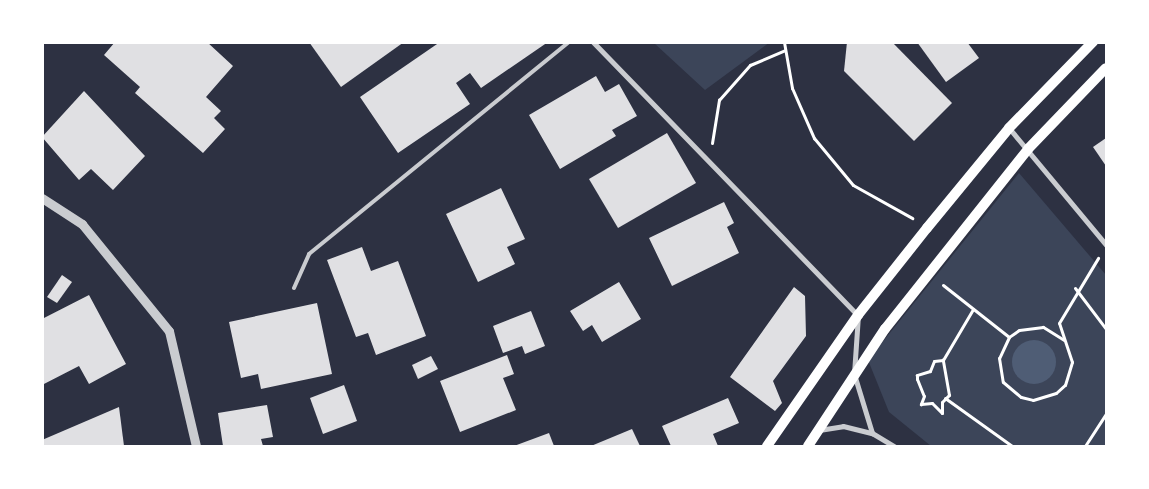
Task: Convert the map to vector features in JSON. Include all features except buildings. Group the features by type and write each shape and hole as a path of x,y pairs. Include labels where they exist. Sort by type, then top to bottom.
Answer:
{"main road":[{"path":"767,446 858,315 927,228 1009,128 1093,42"},
{"path":"808,446 854,374 1028,149 1106,68"}],"street":[{"path":"593,42 858,315 854,374 872,433"},
{"path":"1009,128 1106,245"},
{"path":"42,198 82,224 169,331 196,446"},
{"path":"819,430 843,426 872,433 894,446"}],"lane":[{"path":"294,288 309,254 569,42"}],"path":[{"path":"784,42 792,88 814,138 853,184 927,228"},
{"path":"709,162 719,100 750,64 786,50"},
{"path":"1064,340 1054,331 1031,326 1009,337 998,358 1003,382 1016,394 1033,400 1056,394 1071,374 1070,350 1064,340 1059,322 1076,288 1101,254"},
{"path":"943,286 1009,337"},
{"path":"1076,288 1106,329"},
{"path":"943,360 934,361 930,371 917,379 924,396 921,404 932,404 942,413 945,398 949,395 943,360 973,309"},
{"path":"945,398 1012,446"},
{"path":"1085,446 1106,414"}],"shaded area":[{"path":"654,42 770,42 705,90 654,43"},
{"path":"1019,173 1106,275 1106,446 931,446 889,412 868,360"},
{"path":"1034,340 1046,344 1052,350 1056,362 1052,374 1046,380 1034,384 1022,380 1016,374 1012,362 1016,350 1022,344"}]}
